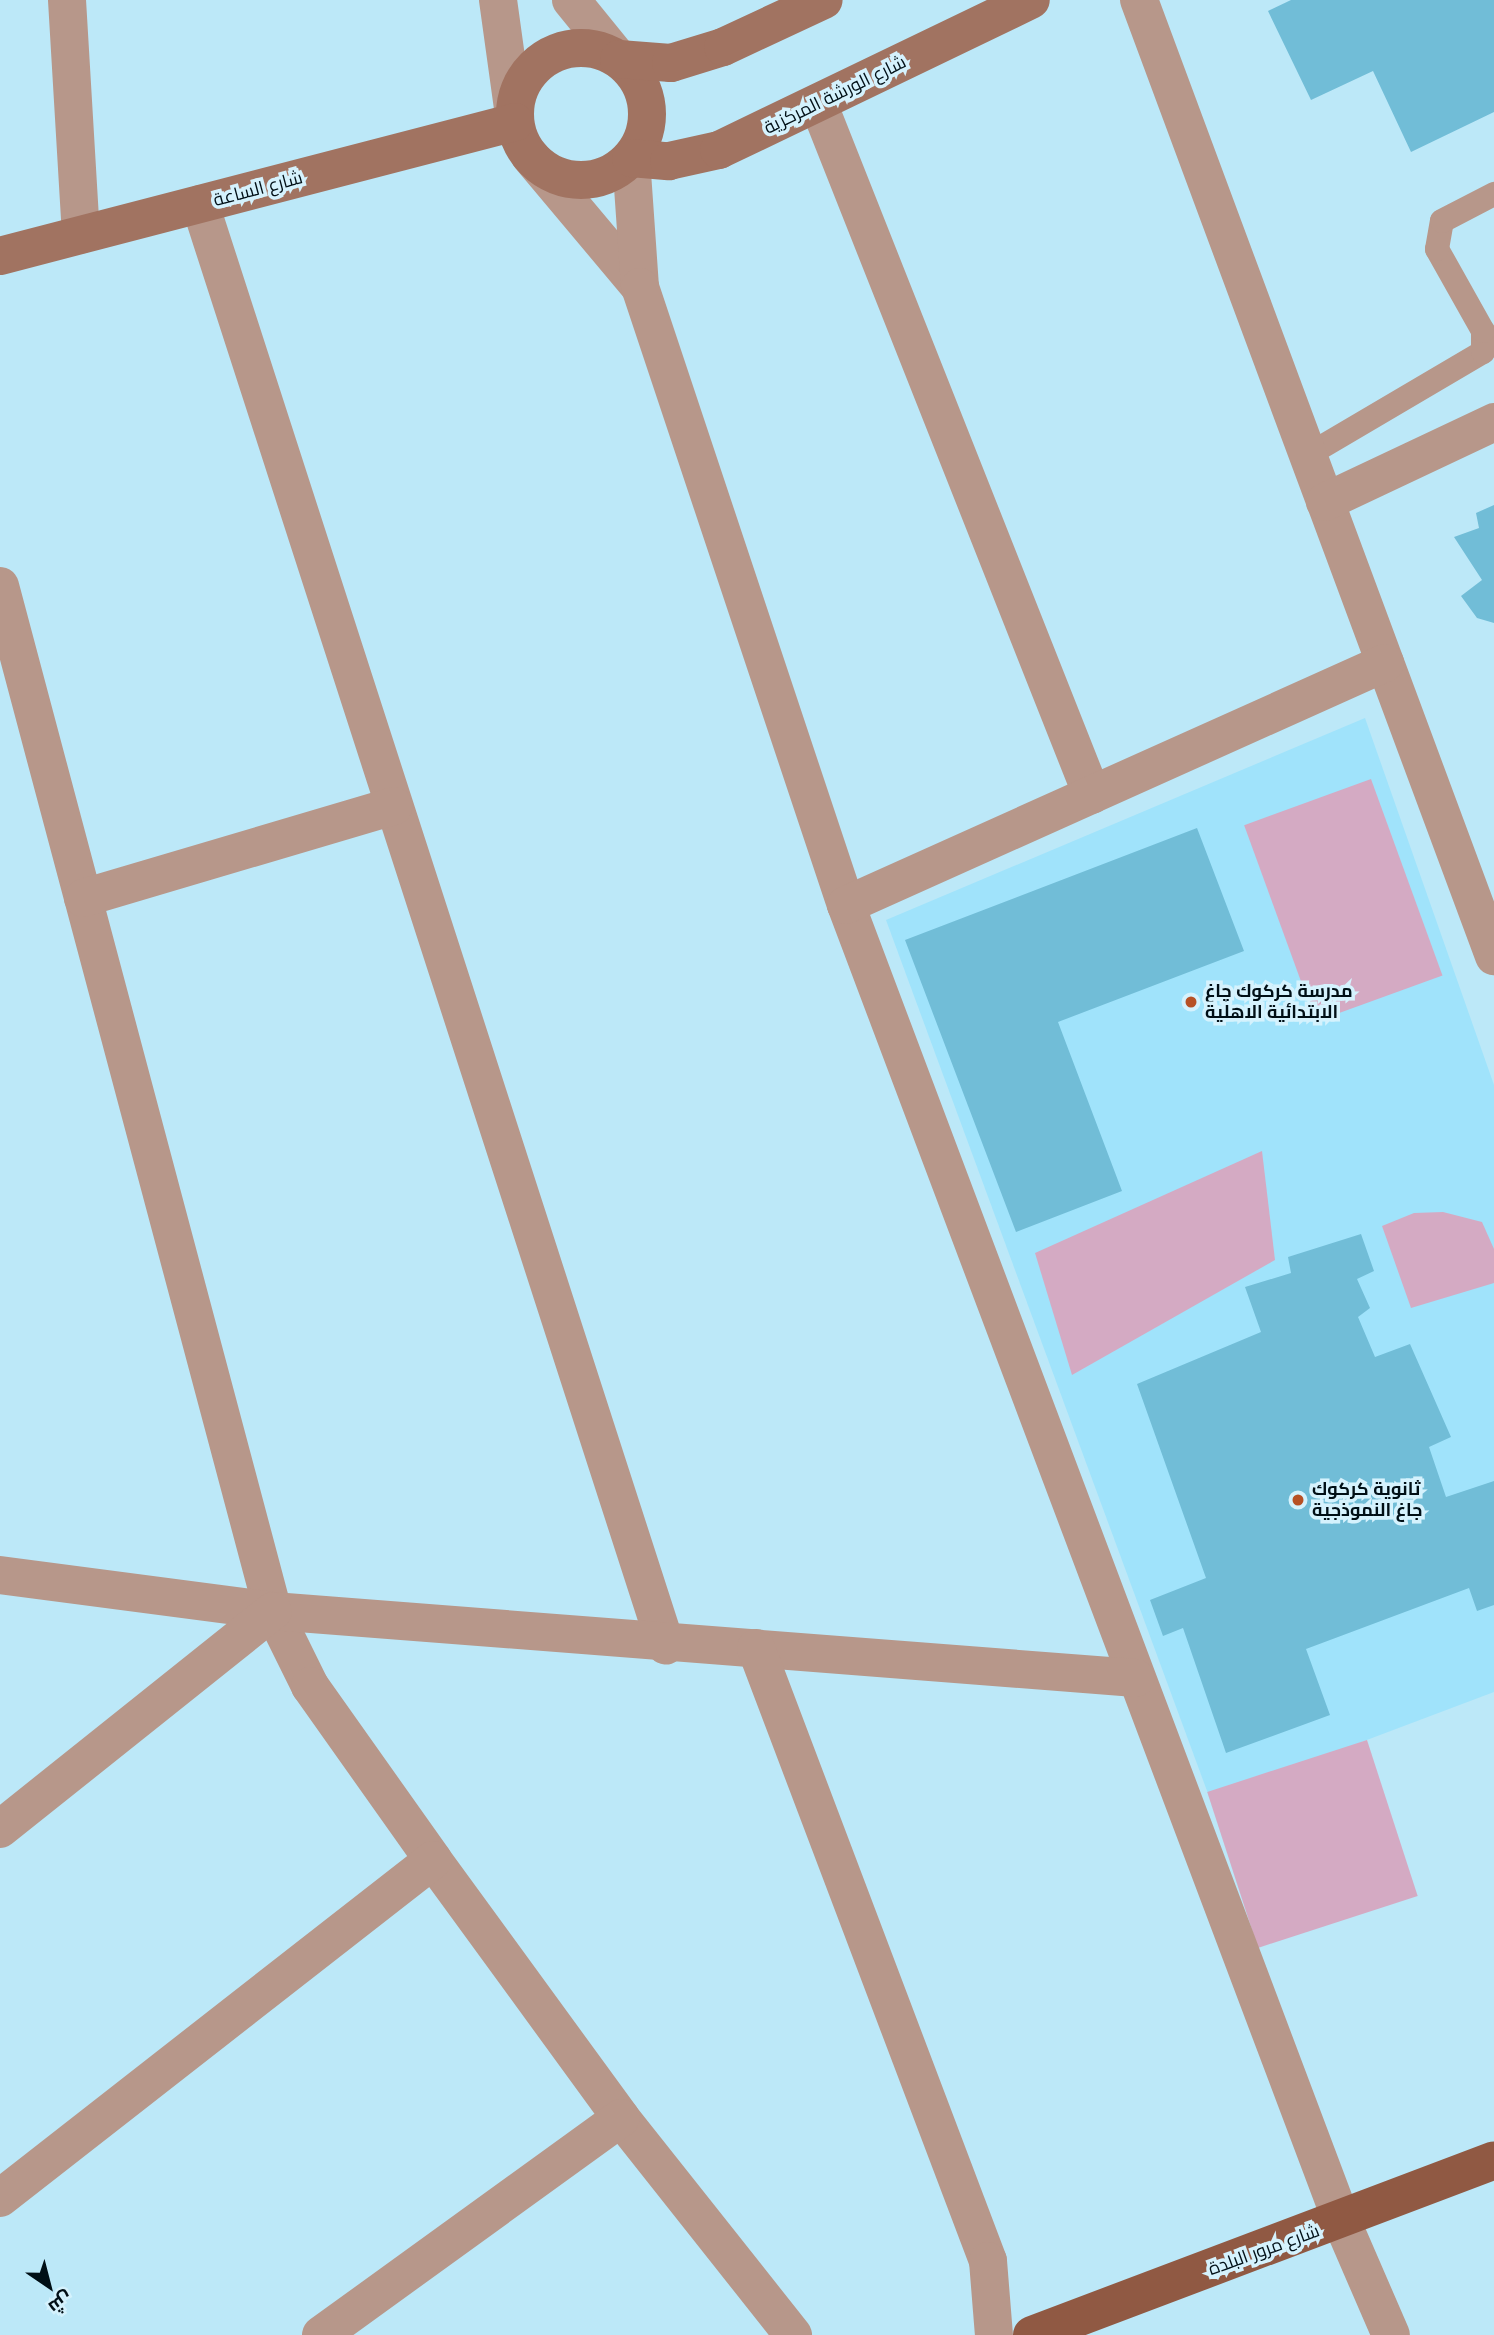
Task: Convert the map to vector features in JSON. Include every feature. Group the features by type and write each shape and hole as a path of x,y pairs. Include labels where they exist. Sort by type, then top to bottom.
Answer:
{"main road":[{"path":"619,59 635,74 648,117 631,158 613,172 580,180 548,171 530,156 516,122 516,100 538,64 577,47 619,59 671,62 723,47 824,0"},
{"name":"شارع الورشة المركزية","path":"631,158 669,161 719,150 1031,0"},
{"name":"شارع الساعة","path":"0,256 516,122"},
{"name":"شارع مرور البلدة","path":"1032,2335 1342,2222 1494,2160"}],"street":[{"path":"67,0 81,235"},
{"path":"499,0 516,122"},
{"path":"571,0 619,59"},
{"path":"1139,0 1494,956"},
{"path":"818,103 1093,796"},
{"path":"530,156 640,287"},
{"path":"631,158 640,287 846,905 1342,2222 1391,2335"},
{"path":"201,204 666,1646"},
{"path":"1325,502 1494,422"},
{"path":"0,586 273,1611 310,1686 433,1860 621,2118 793,2335"},
{"path":"846,905 1385,663"},
{"path":"83,898 394,806"},
{"path":"0,1576 273,1611 666,1646 756,1648 1135,1678"},
{"path":"0,1829 273,1611"},
{"path":"756,1648 988,2261 994,2335"},
{"path":"0,2198 433,1860"},
{"path":"321,2335 621,2118"}],"lane":[{"path":"1308,455 1483,352 1488,327 1437,249 1442,221 1494,194"}],"shaded area":[{"path":"1365,718 1494,1085 1494,1692 1210,1799 886,920"},
{"path":"1371,779 1442,975 1316,1022 1244,825"},
{"path":"1262,1151 1275,1260 1072,1375 1035,1253"},
{"path":"1443,1212 1482,1222 1494,1249 1494,1283 1411,1308 1382,1226 1414,1213"},
{"path":"1367,1740 1418,1896 1258,1948 1207,1792"}],"building":[{"path":"1291,0 1494,0 1494,112 1411,152 1373,71 1311,100 1268,11"},
{"path":"1494,505 1494,623 1477,618 1461,596 1482,580 1454,537 1479,528 1476,513"},
{"path":"1197,828 1244,951 1058,1022 1122,1191 1016,1232 905,940"},
{"path":"1361,1234 1374,1271 1357,1279 1370,1308 1358,1317 1375,1357 1410,1344 1451,1437 1429,1447 1446,1497 1494,1481 1494,1605 1477,1611 1469,1588 1306,1649 1330,1715 1226,1753 1183,1628 1163,1636 1150,1600 1206,1578 1137,1384 1261,1332 1245,1287 1291,1273 1288,1257"}],"place":[{"name":"مدرسة كركوك چاغ الابتدائية الاهلية","path":"1191,1002"},
{"name":"ثانوية كركوك جاغ النموذجية","path":"1298,1500"}]}
